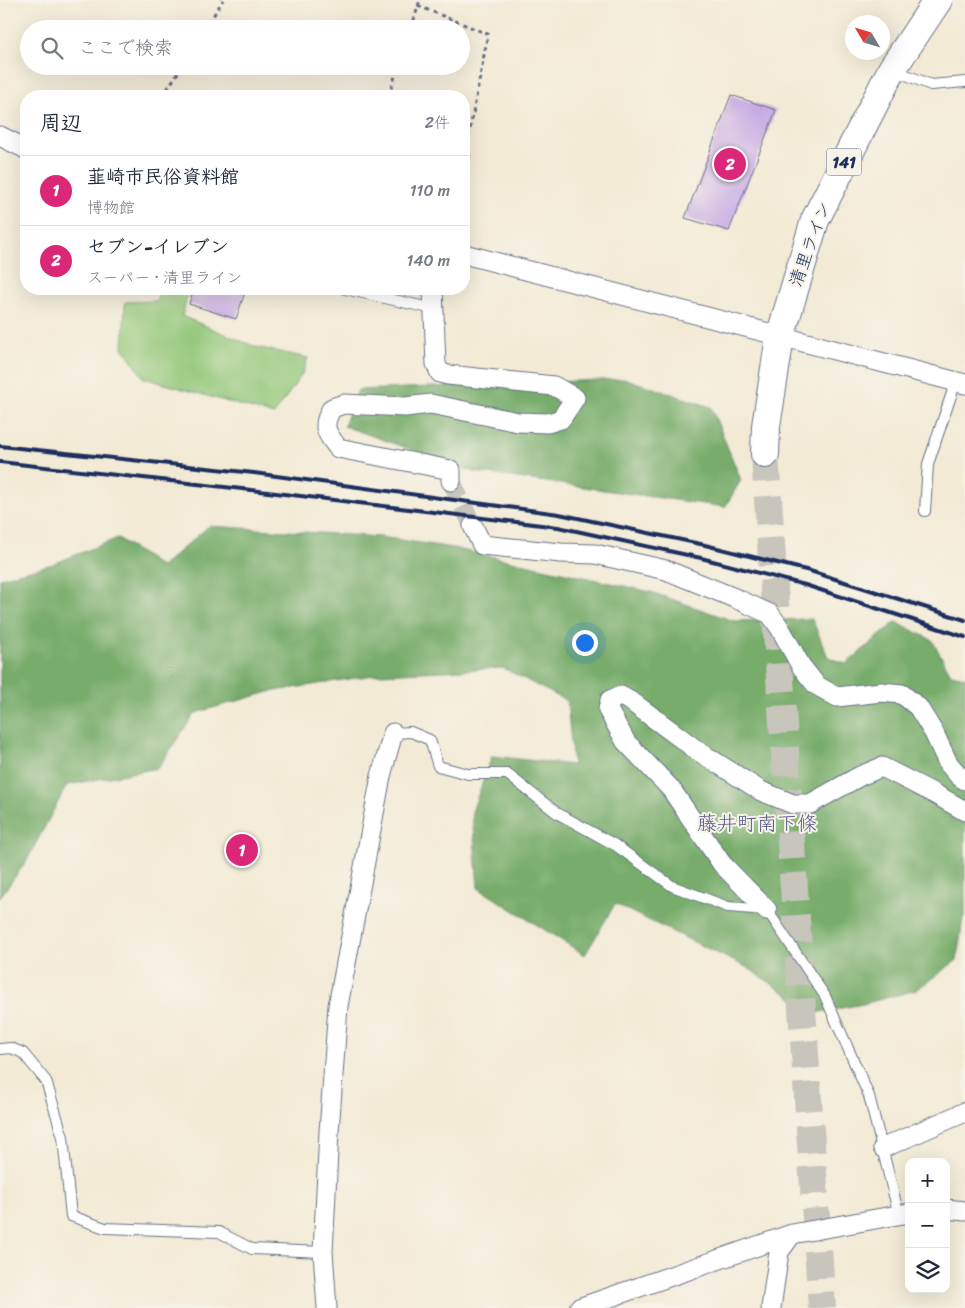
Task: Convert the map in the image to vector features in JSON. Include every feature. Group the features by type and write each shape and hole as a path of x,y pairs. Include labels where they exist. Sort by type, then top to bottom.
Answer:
{"highway":[{"name":"清里ライン","path":"766,454 766,426 780,337 815,220 892,69 938,0"}],"street":[{"path":"0,136 20,146"},
{"path":"470,256 960,383"},
{"path":"433,295 436,364 440,373 554,386 575,398 562,419 548,423 518,422 431,404 405,406 344,404 332,408 326,418 327,434 338,448 451,470 451,481"},
{"path":"473,526 482,545 562,553 595,554 666,570 770,614 801,666 816,685 837,696 881,692 902,694 918,707 934,733 948,763 965,780"},
{"path":"767,910 722,864 671,789 626,742 608,710 610,700 621,696 632,702 698,751 761,791 793,804 810,804 860,776 882,767 965,811"},
{"path":"327,1308 323,1252 338,1006 381,776 394,733"},
{"path":"883,1148 965,1112"},
{"path":"950,1209 965,1211"},
{"path":"579,1308 792,1234 904,1214"},
{"path":"771,1308 780,1252 792,1234"}],"lane":[{"path":"892,69 931,85 965,82"},
{"path":"372,295 434,309"},
{"path":"925,511 928,464 960,383"},
{"path":"394,733 411,732 430,740 438,766 468,774 508,774 557,813 615,845 672,886 728,907 767,910 825,996 869,1096 904,1214"},
{"path":"0,1049 11,1048 23,1053 46,1080 63,1137 71,1216 105,1228 219,1232 252,1249 323,1252"}],"path":[{"path":"211,20 223,0"},
{"path":"414,20 420,0"},
{"path":"418,6 453,20"},
{"path":"470,27 488,34 470,126"},
{"path":"167,90 176,75"},
{"path":"390,90 395,75"}],"green space":[{"path":"158,295 187,295 182,316 256,347 308,358 302,374 274,415 144,378 123,348 125,302 157,301"},
{"path":"626,379 711,407 741,480 725,507 475,472 344,426 358,390"},
{"path":"209,526 381,537 453,548 651,592 734,621 812,619 828,657 846,664 896,622 932,640 951,674 965,677 965,916 963,917 957,960 916,990 863,1004 815,1013 748,968 615,904 585,955 478,888 472,812 492,756 573,765 567,701 503,668 380,674 269,692 195,713 158,768 67,785 26,862 0,897 0,578 53,564 118,538 161,567"}],"building":[{"path":"731,95 776,110 729,231 685,218"},
{"path":"192,295 244,295 236,319 189,304"}],"tunnel":[{"path":"765,454 822,1308"},
{"path":"451,481 473,526"}],"railway":[{"path":"0,446 254,473 559,514 705,545 810,571 965,620"},
{"path":"0,462 558,527 701,558 805,585 965,637"}],"place":[{"name":"セブン-イレブン","path":"730,164"},
{"name":"韮崎市民俗資料館","path":"242,850"}],"district":[{"name":"藤井町南下條","path":"757,823"}]}
